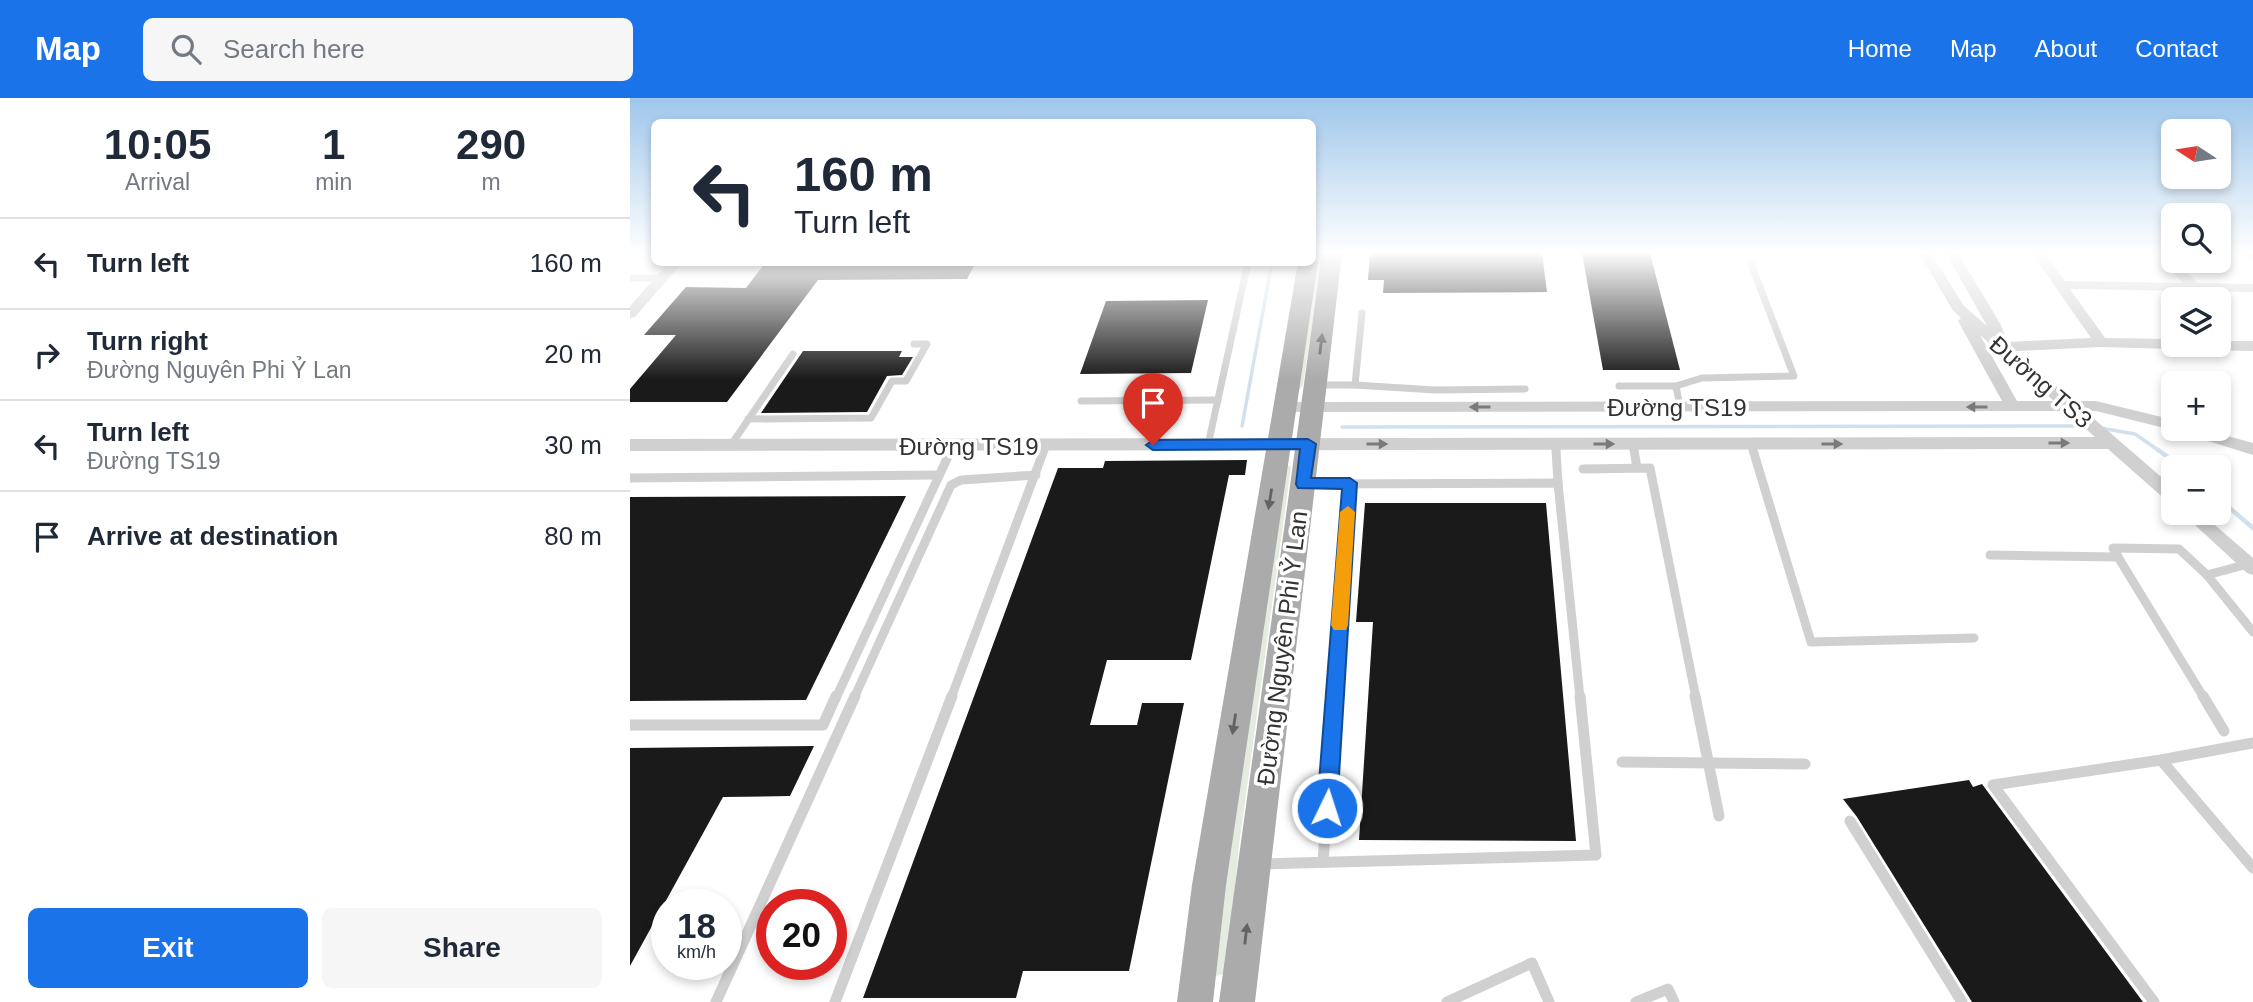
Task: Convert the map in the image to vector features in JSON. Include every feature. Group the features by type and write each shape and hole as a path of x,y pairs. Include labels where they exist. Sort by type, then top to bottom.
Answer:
{"main road":[{"name":"Đường Nguyên Phi Ỷ Lan","path":"1195,1002 1209,885 1303,295"},
{"name":"Đường Nguyên Phi Ỷ Lan","path":"1237,1002 1327,295"}],"street":[{"path":"630,314 647,295"},
{"name":"Đường TS3","path":"1951,295 1959,309 2161,487"},
{"path":"1977,295 1994,325 2001,347 2101,342 2161,344"},
{"path":"2068,295 2101,342"},
{"path":"1959,309 2013,407"},
{"path":"2231,346 2253,346"},
{"name":"Đường TS19","path":"1284,407 1314,396 1513,407 2013,407 2075,412 2096,406 2161,423"},
{"path":"2225,441 2253,449"},
{"name":"Đường TS19","path":"630,445 2111,443"},
{"path":"2204,525 2251,566"}],"lane":[{"path":"1208,445 1241,295"},
{"path":"1619,386 1676,386 1702,378 1794,376 1763,295"},
{"path":"1355,385 1362,313"},
{"path":"748,419 871,418 892,381 906,381 927,344 914,344"},
{"path":"731,445 793,355"},
{"path":"1314,396 1355,385 1435,390 1525,389"},
{"path":"1676,386 1680,407"},
{"path":"1511,390 1513,407"},
{"path":"1082,401 1218,400"},
{"path":"1255,864 1596,855 1556,444"},
{"path":"1633,444 1637,468"},
{"path":"1751,444 1811,642 1974,638"},
{"path":"630,725 823,725 953,446"},
{"path":"835,1002 1045,446"},
{"path":"1584,469 1650,468 1719,816"},
{"path":"630,478 939,475"},
{"path":"716,1002 951,485 961,480 1036,475"},
{"path":"1323,862 1350,483"},
{"path":"1303,484 1558,483"},
{"path":"2224,731 2113,548 2179,549 2207,575 2253,632"},
{"path":"1990,555 2118,557"},
{"path":"2207,575 2251,566"},
{"path":"2154,1002 1993,785 2161,760 2253,743"},
{"path":"2161,760 2253,868"},
{"path":"1622,762 1805,764"},
{"path":"1850,821 1962,1002"},
{"path":"1447,1002 1532,963 1549,1002"},
{"path":"1636,1002 1668,989 1674,1002"}],"shaded area":[{"path":"1310,295 1317,295 1303,385 1297,389"},
{"path":"1286,465 1291,467 1239,845 1228,963 1226,973 1217,976 1214,973 1214,961"}],"building":[{"path":"679,295 807,295 727,402 630,402 630,389 676,335 644,335"},
{"path":"1590,295 1661,295 1680,370 1603,370"},
{"path":"1208,300 1191,373 1080,374 1106,301"},
{"path":"803,351 902,351 899,357 913,357 902,375 887,376 867,412 761,413"},
{"path":"1247,460 1245,475 1229,475 1191,660 1107,660 1090,725 1137,725 1142,703 1184,703 1129,971 1023,971 1016,998 863,998 1058,468 1103,468 1105,461"},
{"path":"906,496 806,700 630,701 630,497"},
{"path":"1365,503 1546,503 1576,841 1359,840 1373,622 1356,622"},
{"path":"814,746 790,796 723,797 672,889 651,889 651,928 630,966 630,748"},
{"path":"1969,780 1973,787 1982,784 2143,1002 1972,1002 1857,817 1843,799"}],"waterway":[{"path":"1242,426 1266,295"},
{"path":"1342,427 2088,426"},
{"path":"2100,428 2135,434 2161,452"},
{"path":"2158,450 2165,455"},
{"path":"2231,509 2253,528"}],"slow traffic":[{"path":"1340,625 1348,512"}],"route":[{"path":"1153,445 1308,444 1303,484 1350,483 1327,808"}]}
